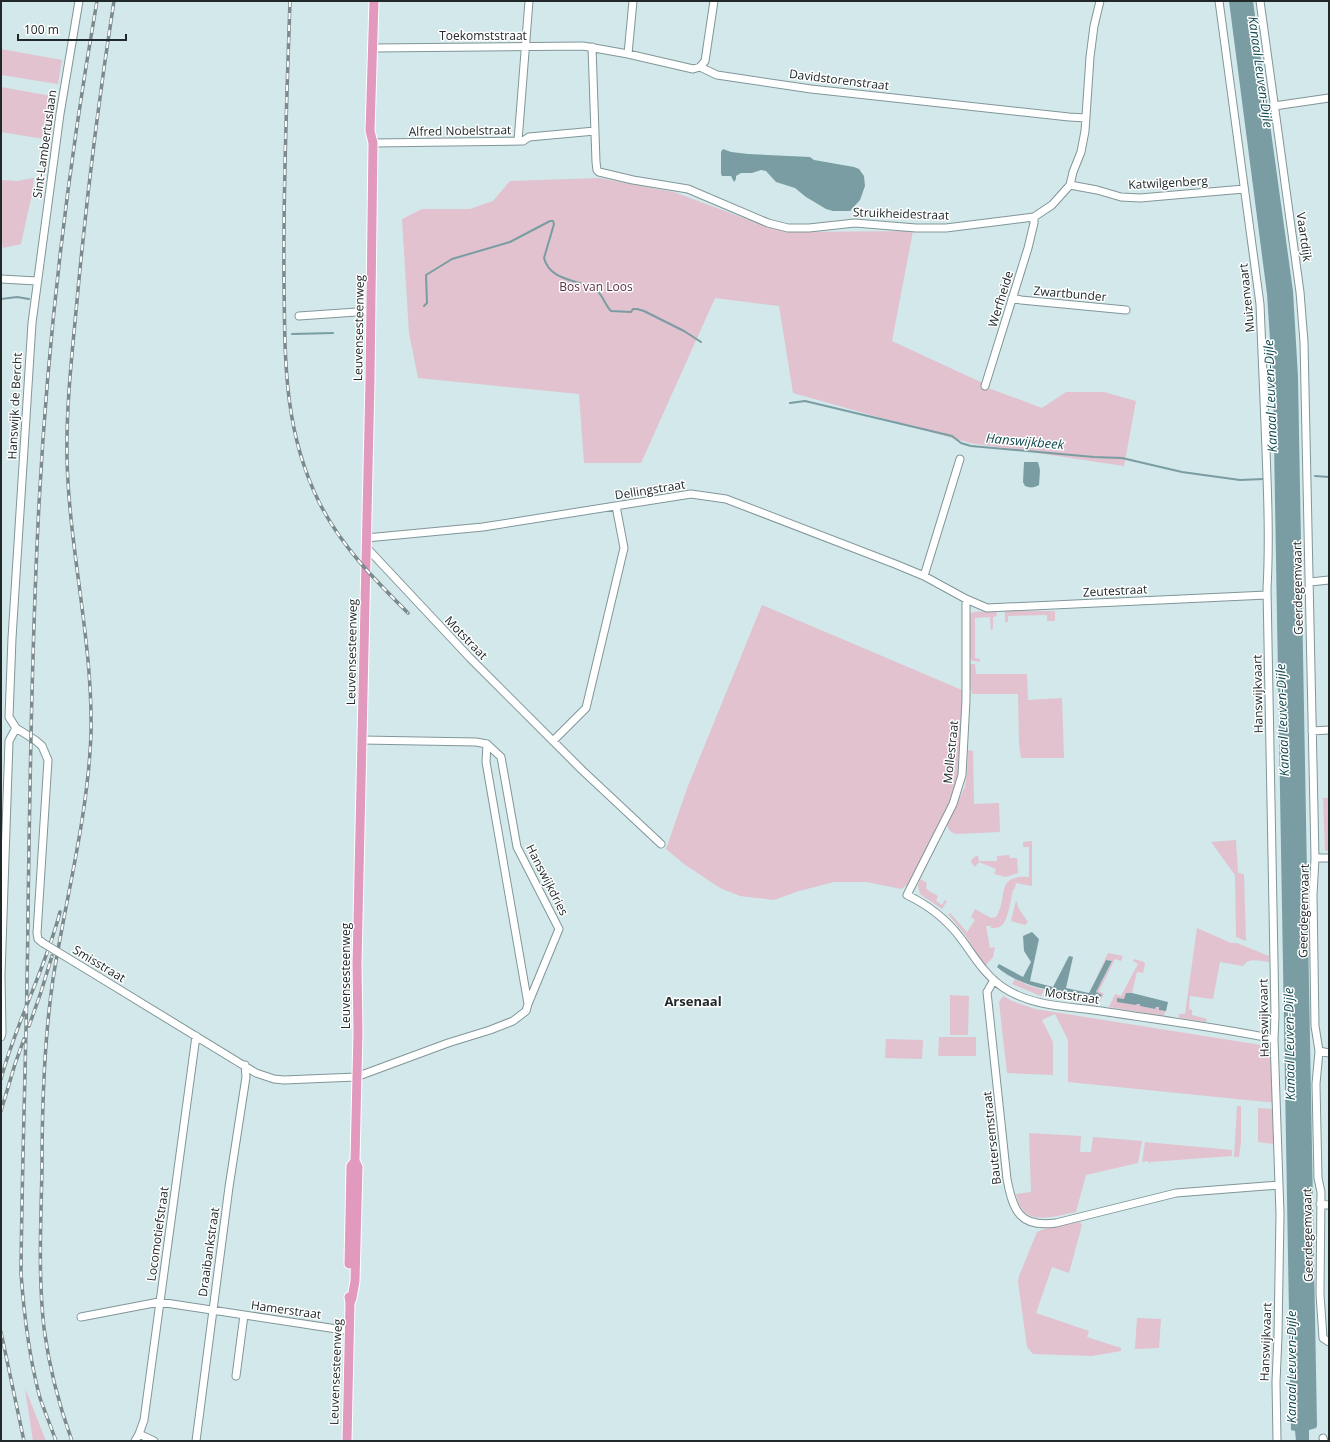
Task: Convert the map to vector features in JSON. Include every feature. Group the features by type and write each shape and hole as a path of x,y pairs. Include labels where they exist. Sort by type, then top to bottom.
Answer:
{"main road":[{"name":"Leuvensesteenweg","path":"346,1441 350,1331 349,1281 351,1166 355,1161 358,1032 358,897 371,311 373,143 376,131 376,48 374,1"},
{"name":"Leuvensesteenweg","path":"376,48 380,1"}],"street":[{"name":"Sint-Lambertuslaan","path":"36,291 60,114 79,1"},
{"path":"518,141 529,1"},
{"path":"628,54 633,1"},
{"path":"700,67 705,61 714,1"},
{"name":"Struikheidestraat","path":"595,131 597,170 603,173 688,190 768,223 788,228 809,228 855,223 916,228 946,228 1034,217 1052,205 1070,185 1082,147 1086,118 1090,57 1094,26 1100,1"},
{"name":"Muizenvaart","path":"1219,1 1260,304 1268,556 1267,595"},
{"name":"Vaartdijk","path":"1260,1 1300,292 1304,342 1306,477"},
{"path":"592,47 595,131"},
{"name":"Toekomststraat","path":"376,48 592,47"},
{"name":"Davidstorenstraat","path":"592,47 692,69 700,67 718,75 811,89 1086,118"},
{"path":"1274,106 1329,98"},
{"name":"Alfred Nobelstraat","path":"373,143 518,141 529,137 595,131"},
{"name":"Katwilgenberg","path":"1070,185 1097,190 1121,197 1140,198 1244,189"},
{"name":"Werfheide","path":"986,386 1029,242 1034,217"},
{"path":"1,279 37,281"},
{"name":"Hanswijk de Bercht","path":"16,728 9,717 12,638 32,323 36,291"},
{"name":"Zwartbunder","path":"1012,298 1126,310"},
{"path":"300,316 371,311"},
{"path":"924,576 960,459"},
{"name":"Geerdegemvaart","path":"1306,477 1310,582 1312,731 1316,858 1314,895 1315,1026 1319,1051 1316,1084 1318,1178 1320,1192 1320,1294 1323,1338 1329,1342"},
{"name":"Dellingstraat","path":"366,543 690,494 726,499 924,576 966,599"},
{"path":"553,741 586,708 624,548 616,506"},
{"name":"Motstraat","path":"366,543 470,658 553,741 661,844"},
{"path":"1310,582 1329,580"},
{"name":"Zeutestraat","path":"966,599 987,608 1267,595"},
{"name":"Hanswijkvaart","path":"1267,595 1275,1015 1274,1039 1280,1220 1276,1382 1277,1441"},
{"name":"Mollestraat","path":"907,895 953,804 962,775 966,700 966,599"},
{"path":"1,1037 1,975 10,740 16,728"},
{"name":"Smisstraat","path":"16,728 42,746 48,760 37,933 38,939 256,1073 274,1079 356,1077"},
{"path":"1312,731 1329,730"},
{"path":"362,740 476,742 487,744 488,770 528,1004"},
{"name":"Hanswijkdries","path":"356,1077 513,1021 526,1010 559,929 517,847 501,757 487,744"},
{"path":"1316,858 1329,858"},
{"name":"Motstraat","path":"907,895 924,903 941,917 959,936 985,972 1004,988 1022,998 1042,1004 1098,1011 1274,1039"},
{"name":"Bautersemstraat","path":"994,980 987,992 1007,1179 1010,1198 1016,1210 1025,1219 1032,1223 1047,1224 1176,1192 1279,1185"},
{"name":"Locomotiefstraat","path":"135,1441 144,1420 196,1036"},
{"path":"1319,1051 1329,1053"},
{"name":"Draaibankstraat","path":"196,1441 212,1311 246,1077 245,1066"},
{"path":"1320,1204 1329,1205"},
{"name":"Hamerstraat","path":"81,1317 160,1302 350,1331"},
{"name":"Hamerstraat","path":"236,1376 244,1315"},
{"path":"139,1434 154,1441"}],"green space":[{"path":"1,49 62,60 58,84 1,75"},
{"path":"1,87 57,97 50,140 1,132"},
{"path":"34,178 21,244 3,248 1,237 1,180 17,181"},
{"name":"Bos van Loos","path":"599,178 674,192 770,228 790,232 913,231 892,341 989,386 988,388 1042,408 1066,392 1104,392 1136,401 1124,466 970,443 793,393 779,306 715,298 641,463 584,463 579,394 418,378 409,333 402,219 422,209 470,209 493,201 510,181"},
{"path":"762,605 962,690 960,759 957,782 951,799 909,884 901,889 867,882 834,882 799,891 774,900 740,896 720,888 684,864 666,849 688,786"},
{"path":"996,611 997,616 993,617 993,628 991,631 990,617 975,618 975,658 980,659 980,662 969,660 969,615 973,612"},
{"path":"1005,611 1055,611 1055,621 1047,621 1047,615 1008,616 1008,622 1005,622"},
{"path":"968,664 975,664 976,674 1027,674 1028,700 1062,698 1064,758 1021,758 1019,743 1018,694 972,694"},
{"path":"968,751 973,751 974,804 999,803 1000,832 956,834 948,827 947,823 965,787"},
{"path":"1323,798 1329,798 1329,851 1325,851"},
{"path":"1236,840 1238,873 1244,874 1246,941 1236,937 1235,875 1211,842"},
{"path":"1032,841 1032,886 1016,883 1006,920 1000,927 991,928 991,926 986,926 990,948 995,947 993,957 985,966 965,935 948,914 950,913 967,932 975,920 971,917 975,909 991,918 996,917 1002,902 1004,889 1007,884 1011,880 1018,877 1029,877 1029,847 1023,847 1023,842"},
{"path":"1009,855 1010,858 1017,858 1018,873 1006,877 994,874 996,869 979,862 975,867 971,862 976,856 978,856 979,861 997,861 997,856"},
{"path":"920,879 927,883 926,888 929,891 938,896 936,901 942,905 945,900 947,901 942,909 920,894 918,886"},
{"path":"1016,900 1019,909 1028,922 1025,925 1011,921"},
{"path":"1197,928 1231,943 1237,943 1269,956 1269,962 1258,960 1248,961 1243,966 1220,962 1213,999 1190,996 1189,1009 1192,1010 1192,1015 1207,1019 1206,1022 1179,1018 1179,1014 1185,1014"},
{"path":"1108,953 1123,956 1121,961 1115,959 1099,991 1104,994 1100,1001 1093,1005 1083,1003 1087,997 1099,999 1102,996 1096,992 1112,961 1106,960 1089,994"},
{"path":"1134,959 1144,962 1143,973 1137,972 1132,993 1126,993 1136,1005 1140,1004 1140,1006 1155,1009 1156,1007 1159,1007 1159,1010 1166,1011 1163,1016 1109,1007 1115,994 1121,996 1138,964 1133,961"},
{"path":"1015,979 1027,985 1044,990 1041,996 1012,984"},
{"path":"1048,990 1083,996 1080,1002 1044,997"},
{"path":"950,995 969,996 968,1035 950,1035"},
{"path":"1003,996 1012,1001 1035,1009 1261,1045 1273,1053 1277,1103 1068,1082 1068,1040 1055,1014 1042,1020 1053,1042 1053,1075 1007,1073 999,1002"},
{"path":"939,1037 976,1037 976,1056 938,1056"},
{"path":"886,1039 923,1040 922,1059 885,1058"},
{"path":"1237,1106 1241,1106 1241,1142 1239,1157 1234,1157"},
{"path":"1258,1108 1272,1109 1274,1144 1258,1142"},
{"path":"1029,1133 1081,1136 1080,1152 1091,1152 1093,1137 1142,1141 1138,1163 1086,1175 1076,1212 1046,1218 1031,1216 1025,1212 1018,1202 1016,1194 1031,1192"},
{"path":"1145,1142 1232,1150 1232,1156 1150,1162 1150,1165 1148,1161 1142,1162"},
{"path":"1080,1222 1082,1225 1069,1273 1052,1267 1036,1313 1089,1331 1087,1337 1121,1348 1121,1351 1092,1356 1033,1354 1027,1347 1018,1282 1019,1276 1037,1232 1052,1227"},
{"path":"1137,1318 1161,1319 1159,1348 1135,1349"},
{"path":"25,1388 46,1441 33,1441"}],"water":[{"name":"Kanaal Leuven-Dijle","path":"1229,1 1253,1 1293,291 1298,377 1317,1426 1316,1428 1309,1430 1309,1441 1296,1441 1295,1431 1291,1430 1273,385 1267,294"},
{"path":"723,149 731,152 748,154 810,157 814,160 854,167 859,169 864,176 865,186 860,200 850,211 833,211 826,209 806,197 795,188 776,182 766,171 761,170 752,173 741,173 736,176 734,182 731,176 722,176 721,152"},
{"path":"1024,462 1038,462 1040,470 1039,485 1035,487 1025,486 1023,482"},
{"path":"1032,932 1039,939 1030,981 1053,987 1069,956 1073,957 1066,988 1089,993 1106,960 1112,961 1096,992 1102,995 1100,998 1055,991 1024,983 997,967 999,964 1023,977 1031,962 1024,951 1023,936"},
{"path":"1126,993 1132,993 1168,1002 1166,1011 1159,1010 1159,1007 1156,1007 1155,1009 1140,1006 1140,1004 1136,1005 1117,1002 1117,998 1124,999"}],"waterway":[{"name":"Hanswijkbeek","path":"424,306 427,303 426,275 452,259 510,242 550,221 553,221 554,224 544,258 547,266 552,272 596,290 611,311 631,312 633,309 644,311 684,331 701,342"},
{"name":"Hanswijkbeek","path":"1,299 17,297 29,299"},
{"name":"Hanswijkbeek","path":"292,334 333,333"},
{"name":"Hanswijkbeek","path":"790,403 805,401 952,436 961,443 971,446 1094,457 1122,458 1182,472 1240,480 1264,479"},
{"name":"Hanswijkbeek","path":"1315,476 1329,477"}],"railway":[{"path":"56,1441 40,1398 33,1367 25,1320 21,1273 33,658 43,441 60,251 77,126 97,1"},
{"path":"72,1441 63,1414 52,1371 46,1343 42,1308 40,1248 43,1096 47,1026 53,979 76,856 86,795 89,765 91,699 85,630 72,527 67,437 72,353 85,218 98,109 114,1"},
{"path":"290,1 285,174 284,278 286,365 292,420 298,447 307,475 319,502 337,533 359,561 408,613"},
{"path":"1,1079 14,1037 47,955 60,912"},
{"path":"29,1026 52,956"},
{"path":"1,1111 24,1039"},
{"path":"1,1332 24,1441"}],"district":[{"name":"Arsenaal","path":"693,1001"}]}
